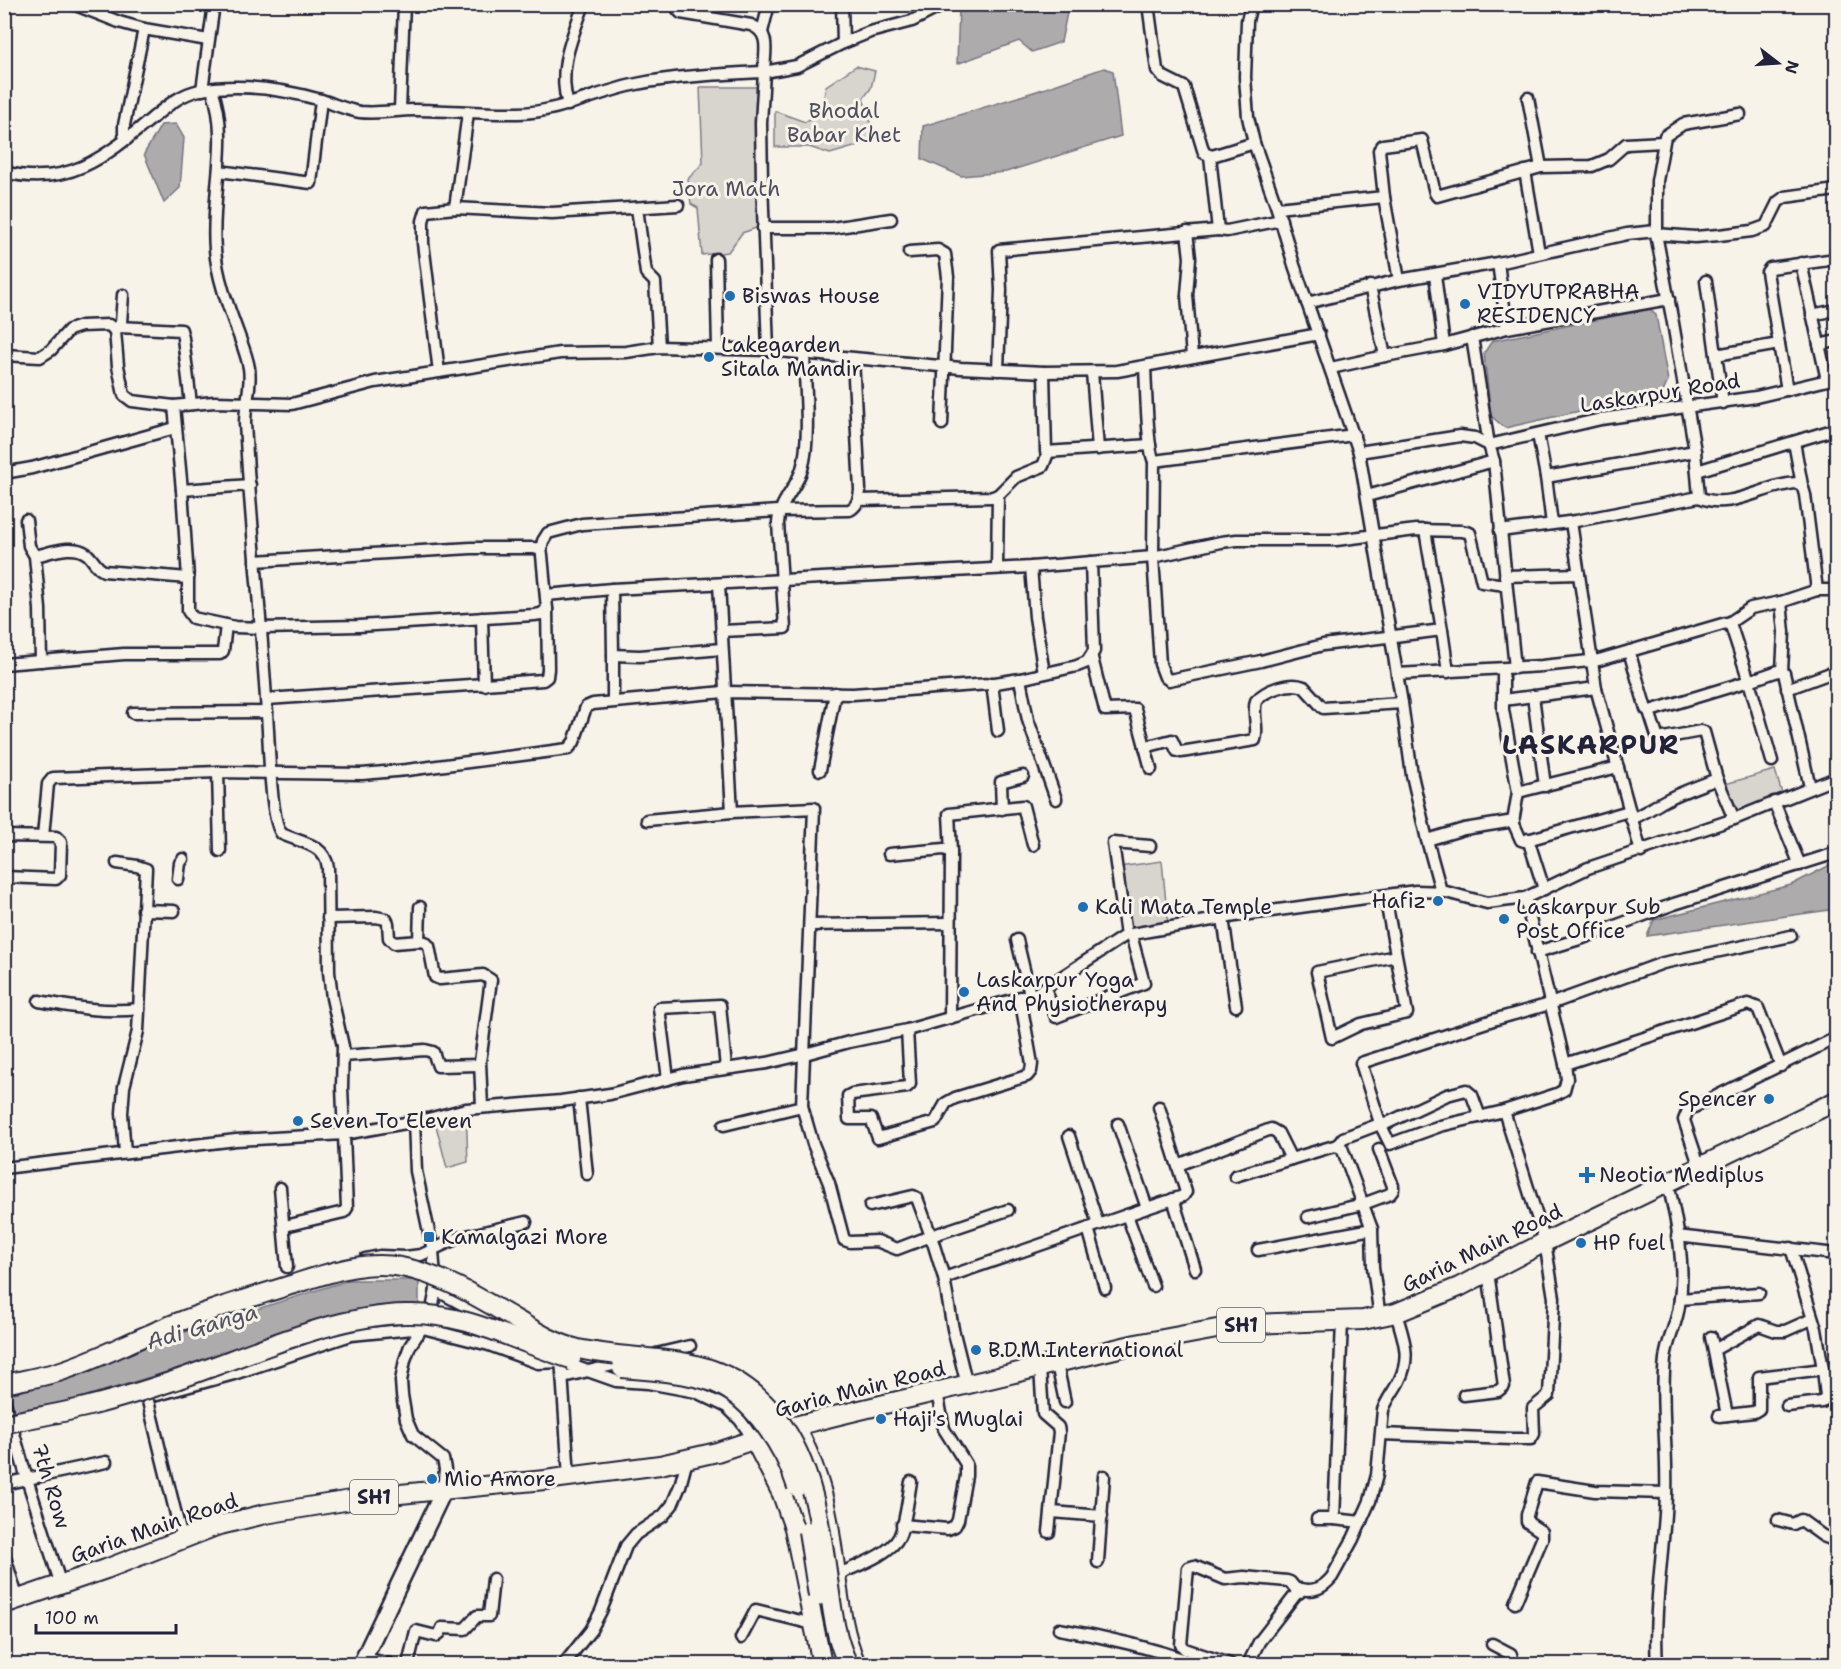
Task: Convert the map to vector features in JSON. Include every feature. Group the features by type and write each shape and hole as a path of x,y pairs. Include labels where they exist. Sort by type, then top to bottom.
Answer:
{"main road":[{"name":"Garia Main Road","path":"11,1602 216,1526 265,1514 369,1497 443,1492 687,1460 755,1441 795,1426 1136,1344 1233,1326 1342,1322 1388,1316 1443,1294 1836,1101"},
{"path":"4,1384 58,1372 213,1309 332,1272 368,1265 399,1266 426,1272 475,1295 563,1346 597,1353 688,1362 711,1368 750,1390 778,1419 794,1446 804,1470 818,1516 834,1623 848,1665"},
{"path":"8,1424 94,1405 175,1380 336,1324 371,1317 407,1314 464,1320 501,1332 543,1350 588,1363 690,1376 712,1382 736,1396 764,1424 779,1446 794,1479 807,1522 821,1617 834,1665"},
{"path":"795,1426 809,1451 822,1492 831,1538 835,1576 856,1665"},
{"path":"755,1441 783,1494 794,1528 822,1665"},
{"path":"363,1661 443,1492"}],"street":[{"path":"73,4 119,22 208,40"},
{"path":"214,4 208,40 207,89 218,114 219,171 214,247 218,272 249,366 250,384 245,423 262,628 270,772 280,832 319,850 326,857 332,998 342,1041 343,1056 346,1211 285,1226"},
{"path":"400,110 404,4"},
{"path":"567,105 563,87 565,60 584,4"},
{"path":"677,4 681,13 751,25 762,32 765,37 761,123 768,350"},
{"path":"762,32 769,4"},
{"path":"842,4 843,43"},
{"path":"4,172 30,177 56,176 97,161 174,100 207,89 269,89 321,100 361,112 400,110 535,113 636,84 764,72 797,66 843,43 870,32 912,21 945,4"},
{"path":"1148,4 1157,70 1162,76 1184,87 1204,153 1210,156 1254,143"},
{"path":"1251,4 1246,39 1245,87 1248,117 1254,143 1277,207 1294,265 1359,452 1412,775 1441,891"},
{"path":"127,139 124,135 124,125 144,28"},
{"path":"1528,98 1540,167"},
{"path":"219,171 311,183 321,100"},
{"path":"454,208 468,113"},
{"path":"1699,497 1695,451 1657,232 1657,181 1663,142 1669,132 1683,124 1740,114"},
{"path":"1399,280 1378,150 1383,145 1422,140 1437,196 1540,167 1592,166 1609,159 1626,144 1663,142"},
{"path":"1210,156 1218,230"},
{"path":"1525,171 1539,253"},
{"path":"1307,303 1370,286 1498,263 1627,234 1657,232 1695,237 1752,231 1766,226 1778,202 1785,197 1836,190"},
{"path":"1277,207 1384,197"},
{"path":"439,372 423,243 423,221 426,211 454,208 529,213 575,213 678,205"},
{"path":"637,208 646,273 655,282 658,347"},
{"path":"763,228 832,228 891,219"},
{"path":"998,370 1001,290 999,250 1187,232 1227,231 1281,220"},
{"path":"1187,232 1190,258 1187,296 1192,357"},
{"path":"909,252 938,250 945,254 948,277 942,424"},
{"path":"716,259 718,348"},
{"path":"1786,390 1767,272 1773,267 1836,259"},
{"path":"1498,263 1507,328"},
{"path":"1801,263 1819,345 1832,379"},
{"path":"1434,275 1444,345"},
{"path":"1706,281 1723,403"},
{"path":"1370,286 1385,356"},
{"path":"123,295 118,327 118,366 124,395 132,401 174,406 246,402 292,404 355,387 560,353 626,352 658,347 718,348 768,350 944,367 1044,372 1117,372 1319,334"},
{"path":"1331,368 1444,345 1507,328 1669,299"},
{"path":"1812,315 1836,310"},
{"path":"4,355 40,357 51,350 67,331 81,326 109,325 181,330 191,404"},
{"path":"118,327 138,325"},
{"path":"1472,337 1489,444 1494,461 1506,581 1509,668 1503,710 1518,792 1514,820 1521,840 1648,812 1662,802 1717,779"},
{"path":"1819,345 1836,341"},
{"path":"1716,355 1779,344"},
{"path":"721,632 785,628 779,511 802,471 806,453 804,354"},
{"path":"267,699 538,681 547,677 547,609 541,550 548,533 582,524 779,511 850,510 855,507 860,490 853,359"},
{"path":"1144,367 1150,444 1154,461 1154,557 1160,664 1165,677 1169,680 1261,661 1323,645 1442,630"},
{"path":"858,500 986,498 998,495 1016,477 1043,466 1048,453 1046,452 1044,372"},
{"path":"1092,372 1098,449"},
{"name":"Laskarpur Road","path":"1489,444 1610,418 1723,403 1832,379"},
{"path":"174,406 183,490 188,611 191,617 226,625 262,628 359,626 534,615 543,613 547,609"},
{"path":"4,473 32,468 175,428"},
{"path":"1697,471 1836,429"},
{"path":"1538,434 1552,524"},
{"path":"1154,461 1354,435"},
{"path":"1359,452 1460,436 1489,444"},
{"path":"1794,442 1807,513 1817,590"},
{"path":"1048,453 1150,444"},
{"path":"1546,477 1695,451"},
{"path":"1367,496 1494,461"},
{"path":"1500,531 1571,522 1699,497 1720,502 1796,482 1802,485"},
{"path":"183,490 250,485"},
{"path":"997,568 998,495"},
{"path":"26,519 29,546 35,556 40,609 41,661"},
{"path":"1571,522 1596,688 1641,852"},
{"path":"1425,530 1448,672"},
{"path":"546,595 612,589 1031,567 1154,557 1221,542 1336,540 1425,530 1470,533 1482,582 1579,574"},
{"path":"255,561 471,548 541,550"},
{"path":"35,556 74,549 88,555 99,569 104,571 188,578"},
{"path":"1091,562 1095,641 1092,658 1105,710 1135,710 1151,769"},
{"path":"1031,567 1036,629 1044,674"},
{"path":"719,584 732,812"},
{"path":"612,589 613,701"},
{"path":"1397,674 1509,668 1592,660 1729,623 1751,608 1780,602 1817,590 1836,590"},
{"path":"1780,602 1784,632 1782,670 1810,788"},
{"path":"482,618 484,685"},
{"path":"1729,623 1749,681 1772,761"},
{"path":"4,664 124,654 220,654 223,651 226,625"},
{"path":"614,655 640,656 722,649"},
{"path":"1629,651 1646,709 1658,739 1704,732 1717,779 1734,819"},
{"path":"43,836 48,784 53,777 218,772 362,774 561,750 572,745 585,707 592,704 724,692 852,694 992,683 1044,674 1087,662 1092,658"},
{"path":"1648,711 1782,670"},
{"path":"1787,689 1836,671"},
{"path":"1020,679 1028,720 1056,799"},
{"path":"992,683 998,731"},
{"path":"1145,747 1172,740 1177,751 1181,752 1255,740 1257,735 1254,714 1256,701 1267,692 1292,685 1304,687 1323,708 1402,703"},
{"path":"1503,699 1596,688"},
{"path":"820,770 835,693"},
{"path":"1533,696 1545,786"},
{"path":"133,713 267,712"},
{"path":"1518,792 1618,767"},
{"path":"218,772 219,851"},
{"path":"1002,809 1001,783 1023,776"},
{"path":"4,1168 236,1140 344,1134 460,1110 610,1094 668,1078 768,1063 907,1030 1025,996 1045,988 1129,935 1223,918 1416,891 1441,891 1487,903 1525,898 1588,868 1734,819 1836,778"},
{"path":"1774,802 1800,865"},
{"path":"950,1018 951,852 949,814 1023,807 1033,845"},
{"path":"647,820 732,812 814,808 802,1106 813,1144 831,1188 844,1240 850,1242 877,1241 897,1249 1008,1210"},
{"path":"1427,840 1464,829 1514,820"},
{"path":"4,836 56,837 61,842 62,862 60,877 52,879 4,877"},
{"path":"1528,839 1544,889"},
{"path":"1045,988 1056,1017 1144,983 1129,935 1113,843 1150,846"},
{"path":"889,854 944,849 951,852"},
{"path":"1537,952 1583,938 1674,904 1836,854"},
{"path":"178,879 180,863 183,859"},
{"path":"117,863 146,869 136,1043 124,1088 125,1153"},
{"path":"1384,896 1396,956 1407,1013 1361,1024 1332,1038 1317,972 1396,956"},
{"path":"1525,898 1537,952 1550,1004 1565,1064 1567,1079 1564,1090 1504,1111 1440,1126 1390,1144 1381,1126 1361,1063 1550,1004 1663,963 1791,936"},
{"path":"418,941 420,907"},
{"path":"143,910 174,911"},
{"path":"328,918 376,917 386,919 389,938 394,943 418,941 429,946 435,977 440,979 483,975 491,980 479,1065 482,1107"},
{"path":"1223,918 1236,1006"},
{"path":"810,925 950,923"},
{"path":"907,1030 910,1084 907,1087 852,1094 847,1100 849,1119 871,1119 878,1138 935,1122 946,1103 955,1098 1027,1076 1031,1071 1025,996 1017,940"},
{"path":"39,1001 110,1011 139,1009"},
{"path":"1565,1064 1748,1004 1758,1008 1781,1066"},
{"path":"668,1078 659,1008 720,1005 726,1068"},
{"path":"1700,1168 1684,1120 1686,1111 1836,1038"},
{"path":"343,1056 425,1050 432,1052 438,1066 479,1065"},
{"path":"1235,1176 1337,1146 1343,1138 1375,1126 1381,1126 1447,1095 1466,1090 1472,1095 1480,1117"},
{"path":"579,1098 587,1174"},
{"path":"724,1125 802,1106"},
{"path":"944,1278 1184,1196 1186,1192 1159,1107"},
{"path":"1381,1434 1531,1439 1534,1434 1533,1408 1549,1395 1554,1298 1545,1242 1504,1111"},
{"path":"414,1121 417,1182 433,1251 436,1290 434,1306 423,1328 410,1346 405,1360 401,1381 402,1395 406,1419 413,1435 443,1459 445,1469 443,1492"},
{"path":"1118,1124 1147,1208"},
{"path":"1178,1165 1271,1129 1278,1133 1291,1159"},
{"path":"1069,1136 1093,1226 1105,1288"},
{"path":"1248,1665 1259,1642 1300,1589 1309,1591 1319,1588 1332,1577 1361,1522 1375,1483 1383,1410 1400,1380 1407,1354 1388,1316 1372,1260 1372,1229 1343,1150 1337,1146"},
{"path":"1308,1217 1363,1204 1390,1194 1393,1186 1379,1149"},
{"path":"1657,1665 1656,1639 1666,1493 1665,1359 1680,1299 1680,1260 1668,1183"},
{"path":"280,1188 287,1267"},
{"path":"870,1206 913,1196 917,1198 944,1278 953,1329 967,1385"},
{"path":"1173,1199 1194,1269"},
{"path":"1127,1215 1153,1286"},
{"path":"4,1377 71,1361 147,1327 202,1306 320,1268 380,1256 405,1257 433,1251 458,1238 526,1222"},
{"path":"1258,1250 1372,1229"},
{"path":"1677,1236 1836,1254"},
{"path":"1787,1406 1822,1402 1826,1397 1820,1343 1791,1248"},
{"path":"1464,1395 1498,1391 1504,1386 1488,1272"},
{"path":"436,1290 483,1317 551,1350 562,1362"},
{"path":"1680,1299 1759,1293"},
{"path":"1713,1350 1759,1325 1776,1331 1785,1330 1812,1319"},
{"path":"1334,1519 1342,1322"},
{"path":"8,1424 147,1397 234,1374 351,1335 423,1328 489,1345 538,1364 562,1362 616,1381 648,1383 696,1392 727,1407 755,1441"},
{"path":"1711,1337 1723,1416 1754,1412 1759,1408 1759,1377 1823,1369"},
{"path":"557,1339 562,1362 569,1477"},
{"path":"563,1377 690,1346"},
{"path":"1049,1366 1065,1402"},
{"path":"1049,1366 1043,1414 1058,1426 1059,1432 1049,1532"},
{"path":"902,1525 948,1529 955,1526 958,1520 966,1464 944,1429 937,1392"},
{"path":"147,1397 182,1539"},
{"name":"7th Row","path":"4,1399 8,1424 61,1585"},
{"path":"564,1665 591,1630 601,1611 626,1546 636,1534 663,1516 672,1504 687,1460"},
{"path":"4,1484 106,1462"},
{"path":"1098,1562 1104,1476"},
{"path":"835,1576 894,1544 900,1535 911,1482"},
{"path":"1515,1603 1542,1539 1542,1532 1527,1522 1537,1482 1595,1491 1666,1493"},
{"path":"1052,1512 1102,1516"},
{"path":"1317,1519 1361,1522"},
{"path":"1778,1520 1793,1524 1801,1521 1823,1536 1836,1541"},
{"path":"4,1554 11,1602"},
{"path":"1230,1665 1185,1649 1181,1645 1188,1568 1194,1566 1225,1579 1244,1577 1287,1581 1299,1593"},
{"path":"408,1665 416,1631 436,1636 442,1628 465,1629 477,1616 489,1616 493,1579"},
{"path":"741,1638 756,1610 813,1624"},
{"path":"1059,1629 1151,1648 1198,1665"},
{"path":"1492,1644 1511,1654 1513,1665"},
{"path":"363,1661 390,1665"}],"green space":[{"name":"Bhodal Babar Khet","path":"856,66 875,71 871,88 863,99 870,117 871,142 830,154 809,147 775,147 775,111 805,122 821,111 826,86"},
{"name":"Jora Math","path":"700,87 757,87 759,227 742,233 728,252 702,255 698,208 691,204 688,179 703,163"},
{"path":"1775,770 1783,797 1734,816 1725,784"},
{"path":"1162,861 1168,924 1129,930 1119,867"},
{"path":"466,1109 468,1162 447,1168 434,1118"}],"shaded area":[{"path":"965,5 1066,5 1067,13 1061,42 1032,52 1019,41 957,64 959,7"},
{"path":"1104,68 1113,71 1121,136 1006,172 961,176 922,159 923,126"},
{"path":"176,124 184,138 180,188 164,203 144,154 161,125"},
{"path":"1650,309 1656,315 1668,381 1663,392 1505,428 1491,416 1484,353 1492,341"},
{"path":"1836,863 1836,909 1647,936 1654,920 1791,885"},
{"path":"349,1280 419,1280 419,1308 208,1360 73,1400 5,1416 4,1392 58,1379 191,1330"}],"place":[{"name":"Biswas House","path":"730,296"},
{"name":"VIDYUTPRABHA RESIDENCY","path":"1465,304"},
{"name":"Lakegarden Sitala Mandir","path":"709,357"},
{"name":"Hafiz","path":"1438,901"},
{"name":"Kali Mata Temple","path":"1083,907"},
{"name":"Laskarpur Sub Post Office","path":"1504,919"},
{"name":"Laskarpur Yoga And Physiotherapy","path":"964,992"},
{"name":"Spencer","path":"1769,1099"},
{"name":"Seven To Eleven","path":"298,1121"},
{"name":"Neotia Mediplus","path":"1587,1175"},
{"name":"Kamalgazi More","path":"429,1237"},
{"name":"HP fuel","path":"1581,1243"},
{"name":"B.D.M.International","path":"976,1350"},
{"name":"Haji's Muglai","path":"881,1419"},
{"name":"Mio Amore","path":"432,1479"}],"district":[{"name":"LASKARPUR","path":"1591,745"}],"water label":[{"name":"Adi Ganga","path":"202,1326"}]}
